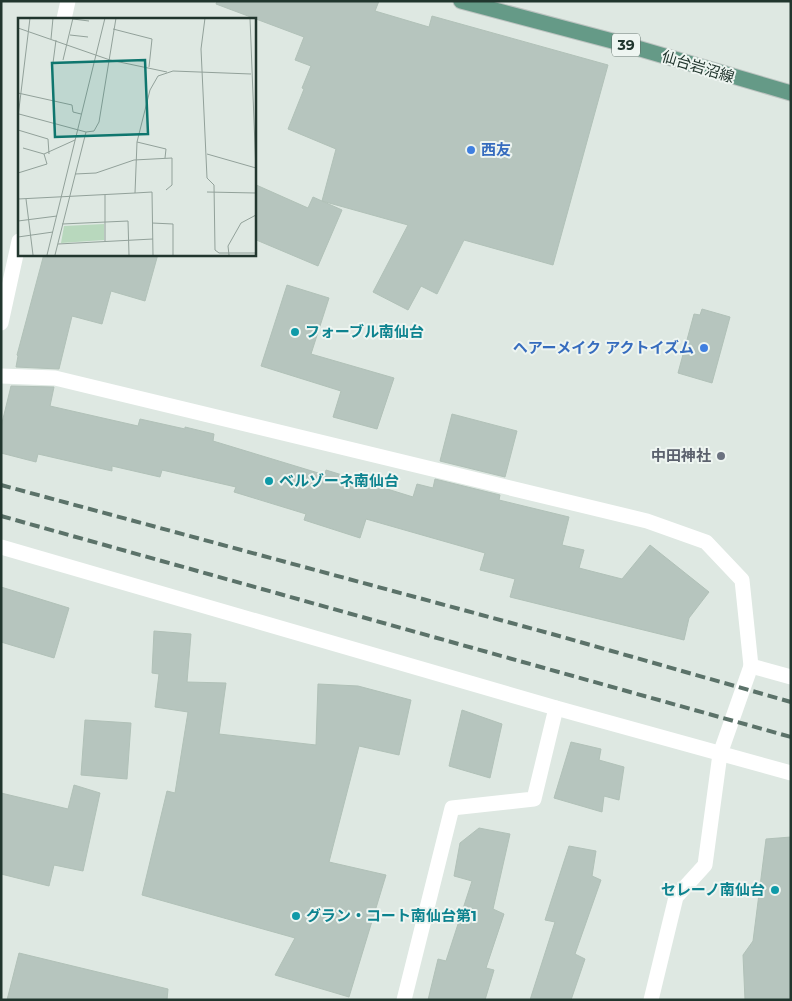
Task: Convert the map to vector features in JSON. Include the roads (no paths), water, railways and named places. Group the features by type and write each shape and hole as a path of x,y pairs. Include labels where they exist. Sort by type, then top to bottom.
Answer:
{"main road":[{"name":"仙台岩沼線","path":"461,1 620,43 791,93"}],"street":[{"path":"64,18 68,1"},
{"path":"1,323 18,246"},
{"path":"1,376 55,378 638,519 706,542 742,580 752,666 720,754 705,866 676,897 651,1000"},
{"path":"1,547 556,708 791,773"},
{"path":"752,666 791,677"},
{"path":"404,1000 452,808 534,799 556,708"}],"railway":[{"path":"1,485 552,634 791,702"},
{"path":"1,516 791,737"}],"place":[{"name":"西友","path":"471,150"},
{"name":"フォーブル南仙台","path":"295,332"},
{"name":"ヘアーメイク アクトイズム","path":"704,348"},
{"name":"中田神社","path":"721,456"},
{"name":"ベルゾーネ南仙台","path":"269,481"},
{"name":"セレーノ南仙台","path":"775,890"},
{"name":"グラン・コート南仙台第1","path":"296,916"}]}
